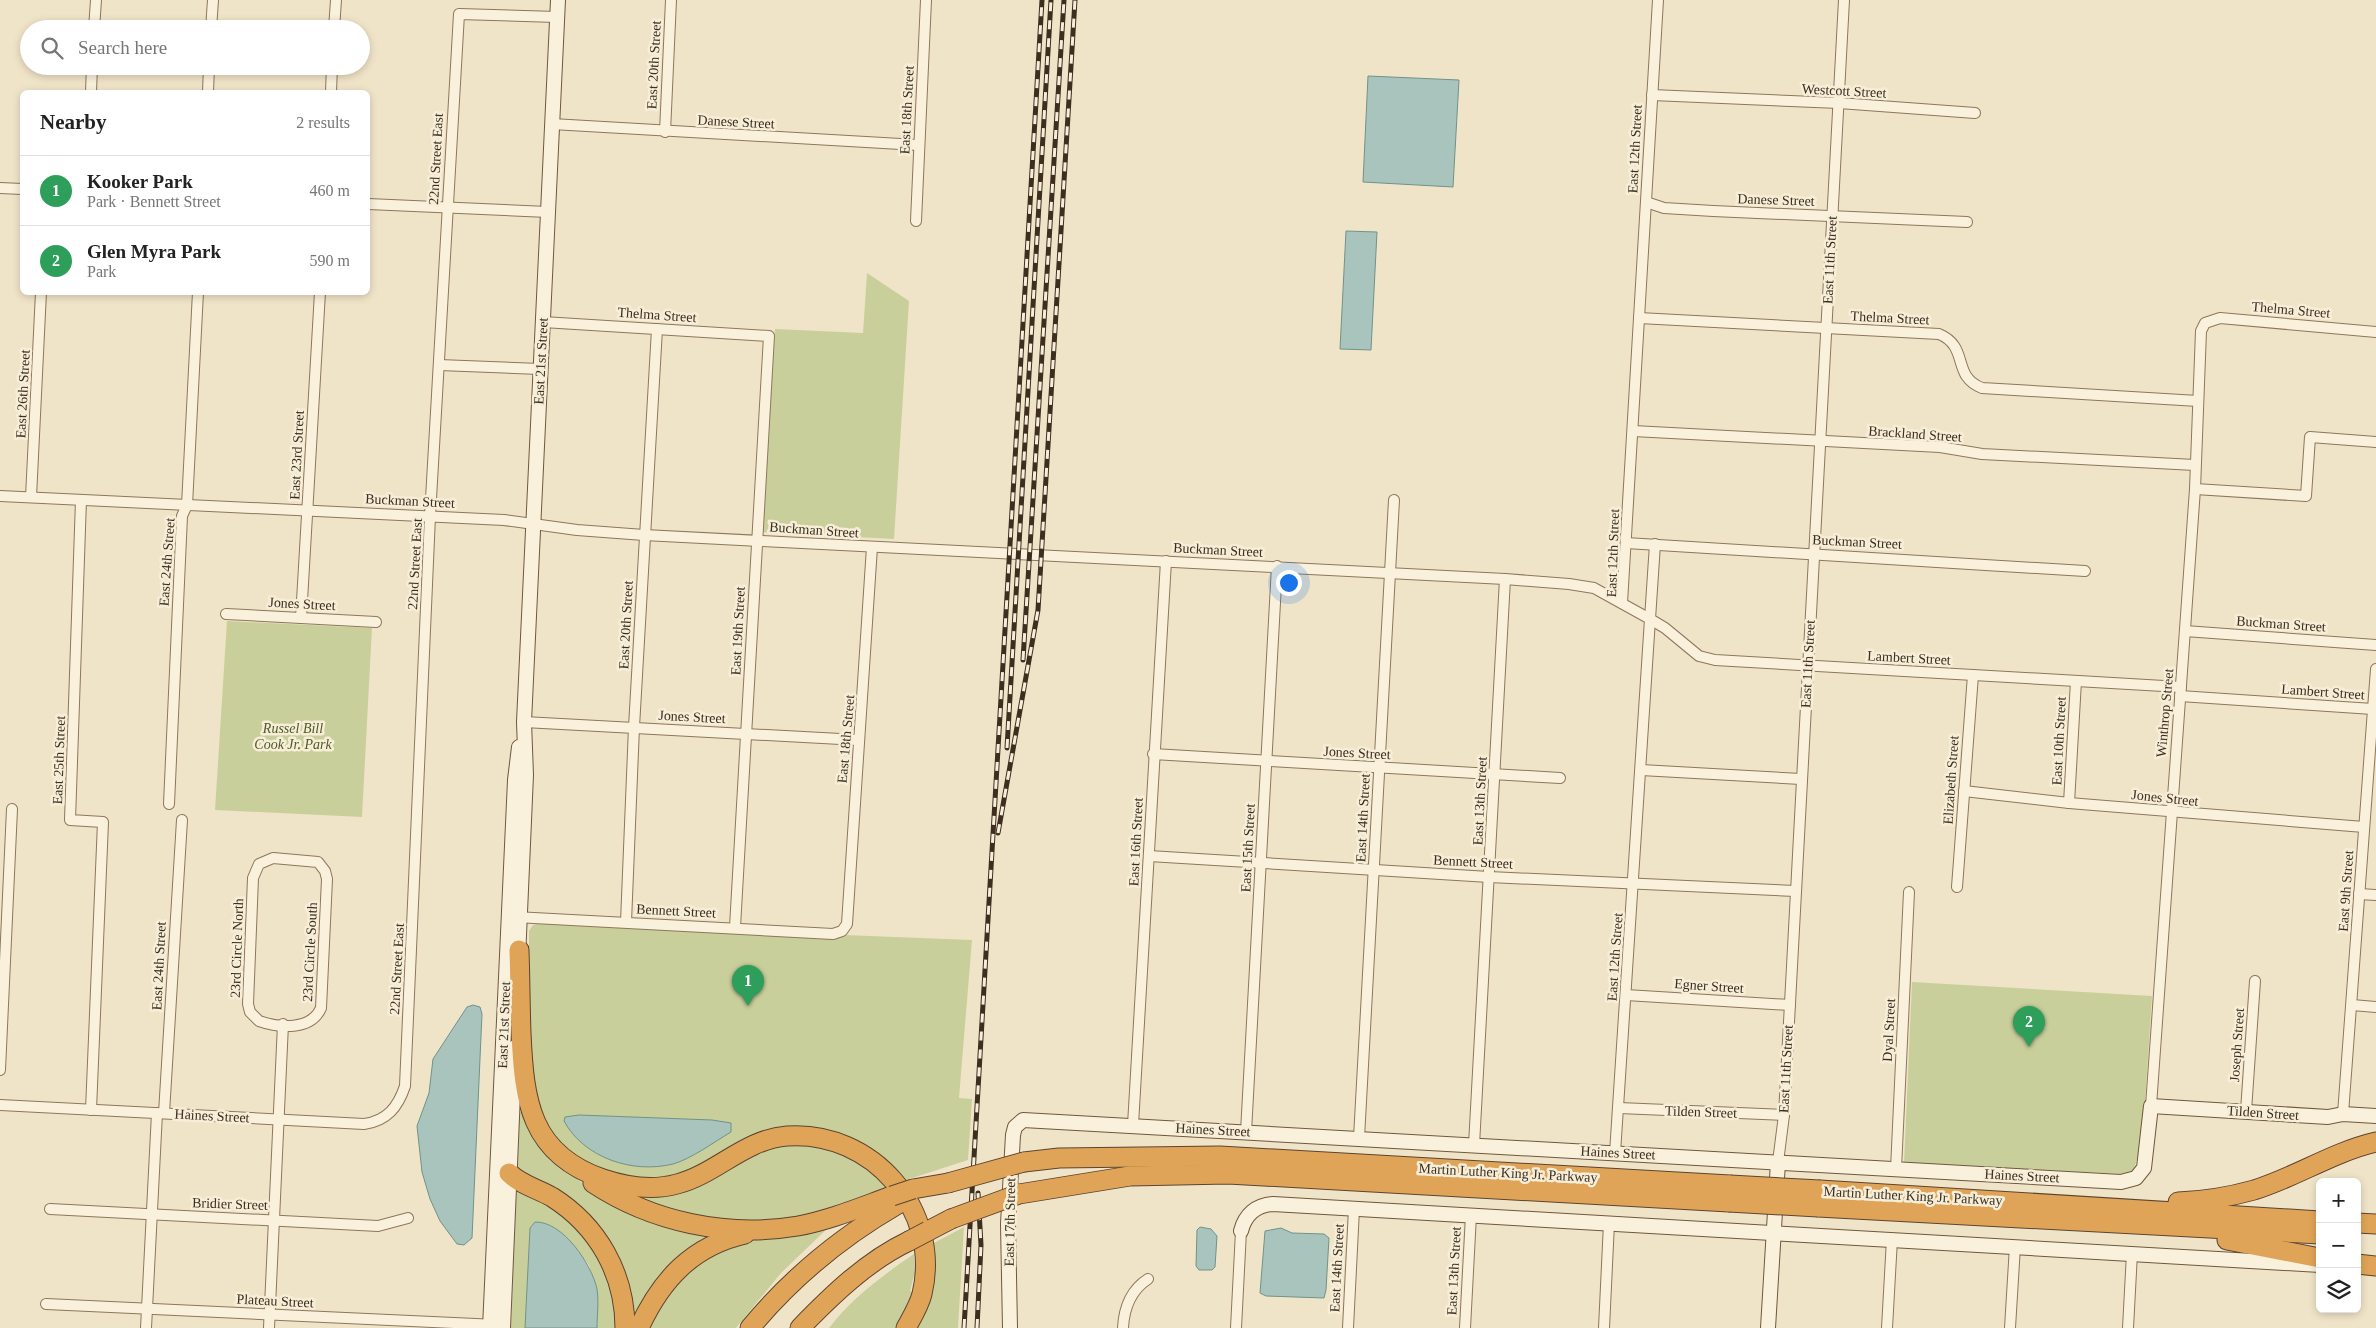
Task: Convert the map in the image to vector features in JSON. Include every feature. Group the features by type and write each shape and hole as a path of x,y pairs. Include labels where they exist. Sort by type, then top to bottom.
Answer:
{"highway":[{"path":"519,950 524,1084 529,1107 540,1131 553,1150 588,1180 610,1194 652,1214 710,1227 766,1229 796,1226 895,1200"},
{"path":"571,1164 591,1175 612,1182 634,1187 654,1187 675,1185 695,1179 749,1147 786,1136 810,1136 854,1148 876,1163 894,1180 915,1212 925,1240 925,1276 922,1296 906,1328"},
{"path":"2089,1206 2196,1201 2234,1195 2274,1182 2344,1151 2376,1142"},
{"name":"Martin Luther King Jr. Parkway","path":"895,1200 1024,1162 1059,1158 1220,1156 1730,1194"},
{"path":"509,1173 515,1179 551,1196 572,1211 599,1241 618,1280 623,1300 625,1328"},
{"name":"Martin Luther King Jr. Parkway","path":"800,1328 844,1285 907,1242 951,1219 1019,1194 1130,1176 1228,1174 1730,1194 1819,1199 2160,1227 2316,1234"},
{"name":"Martin Luther King Jr. Parkway","path":"1819,1199 2089,1206 2316,1221"},
{"path":"750,1328 770,1304 810,1265 895,1200"},
{"path":"2361,1223 2376,1224"},
{"path":"2160,1227 2316,1257"},
{"path":"639,1328 656,1294 686,1262 700,1251 730,1238 766,1229"},
{"path":"2361,1236 2376,1237"},
{"path":"818,1328 859,1280 907,1242"},
{"path":"2361,1265 2376,1266"}],"street":[{"path":"95,20 96,0"},
{"path":"212,20 213,0"},
{"path":"335,20 336,0"},
{"name":"East 21st Street","path":"496,1327 498,1152 514,917 515,780 524,722 558,0"},
{"name":"East 20th Street","path":"665,132 671,0"},
{"name":"East 18th Street","path":"916,222 926,0"},
{"name":"East 12th Street","path":"1615,1153 1650,619 1622,603 1658,0"},
{"name":"East 11th Street","path":"1768,1328 1778,1162 1784,1115 1844,0"},
{"name":"22nd Street East","path":"405,1086 430,516 459,14 557,17"},
{"path":"91,90 92,75"},
{"path":"208,90 209,75"},
{"path":"331,90 332,75"},
{"name":"Westcott Street","path":"1652,95 1839,103 1975,113"},
{"name":"Danese Street","path":"552,124 665,132 918,145"},
{"path":"0,188 20,189"},
{"name":"Danese Street","path":"1646,202 1664,208 1967,222"},
{"path":"370,204 548,212"},
{"name":"East 26th Street","path":"32,497 41,295"},
{"name":"East 24th Street","path":"169,804 182,516 187,505 198,295"},
{"name":"East 23rd Street","path":"301,618 320,295"},
{"name":"Thelma Street","path":"1639,318 1939,334 1948,338 1956,345 1965,375 1970,381 1982,388 2198,401"},
{"name":"Thelma Street","path":"2205,323 2220,318 2376,332"},
{"name":"Thelma Street","path":"543,322 769,336"},
{"name":"Winthrop Street","path":"2151,1106 2170,812 2195,489 2199,339 2205,323"},
{"name":"East 20th Street","path":"626,922 644,535 657,329"},
{"name":"East 19th Street","path":"735,927 769,336"},
{"path":"439,365 540,369"},
{"name":"Brackland Street","path":"1632,431 1940,448 1982,454 2195,465"},
{"path":"2195,489 2306,496 2310,437 2376,442"},
{"name":"Buckman Street","path":"0,496 504,520 577,530 872,548 1277,566 1505,579 1577,585 1605,593 1622,603"},
{"name":"East 25th Street","path":"81,500 70,820 103,822 90,1110"},
{"name":"East 14th Street","path":"1359,1138 1394,500"},
{"name":"Buckman Street","path":"1626,543 2086,571"},
{"path":"1650,619 1655,544"},
{"name":"East 18th Street","path":"842,931 847,924 859,740 863,712 872,548"},
{"name":"East 16th Street","path":"1133,1125 1153,754 1166,561"},
{"name":"East 15th Street","path":"1246,1132 1277,566"},
{"name":"East 13th Street","path":"1474,1145 1505,579"},
{"name":"Jones Street","path":"226,614 376,622"},
{"name":"Lambert Street","path":"1650,619 1665,628 1699,656 1715,660 2076,681 2373,709"},
{"name":"Buckman Street","path":"2185,631 2376,645"},
{"name":"East 9th Street","path":"2343,1114 2364,827 2372,781 2373,709 2376,669"},
{"name":"Elizabeth Street","path":"1957,887 1973,675"},
{"name":"East 10th Street","path":"2069,803 2076,681"},
{"name":"Jones Street","path":"524,722 859,740"},
{"name":"Jones Street","path":"1153,754 1560,778"},
{"path":"1641,770 1802,779"},
{"name":"Jones Street","path":"1964,791 2069,803 2364,827"},
{"path":"0,1070 12,808"},
{"name":"East 24th Street","path":"146,1328 152,1215 182,820"},
{"name":"Bennett Street","path":"1149,856 1489,878 1795,891"},
{"name":"23rd Circle South","path":"273,858 311,860 322,866 327,880 320,1008 318,1015 308,1024 283,1024"},
{"name":"23rd Circle North","path":"273,858 259,864 253,878 248,1004 250,1012 259,1021 283,1024"},
{"name":"Dyal Street","path":"1896,1168 1909,892"},
{"path":"2360,894 2376,895"},
{"name":"East 21st Street","path":"496,1327 509,1173 519,950 514,917"},
{"name":"Bennett Street","path":"514,917 735,927 833,934 842,931"},
{"name":"Joseph Street","path":"2246,1111 2255,981"},
{"name":"Egner Street","path":"1626,994 1790,1005"},
{"path":"2352,1005 2376,1007"},
{"path":"269,1328 283,1024"},
{"name":"Haines Street","path":"0,1105 373,1123 393,1110 400,1100 405,1086"},
{"name":"Haines Street","path":"1023,1120 2129,1181 2136,1178 2144,1168 2151,1106"},
{"name":"Tilden Street","path":"2151,1106 2328,1117 2343,1114 2376,1116"},
{"name":"Tilden Street","path":"1618,1108 1784,1115"},
{"name":"East 17th Street","path":"1010,1328 1008,1224 1013,1135 1015,1127 1023,1120"},
{"path":"498,1152 509,1173"},
{"path":"1236,1328 1240,1231 1246,1218 1265,1205 1774,1232 2316,1265"},
{"name":"Bridier Street","path":"50,1209 378,1226 408,1218"},
{"name":"East 14th Street","path":"1348,1328 1354,1209"},
{"name":"East 13th Street","path":"1465,1328 1471,1215"},
{"path":"1604,1328 1609,1223"},
{"path":"1887,1328 1892,1239"},
{"path":"2010,1328 2015,1246"},
{"path":"2128,1328 2132,1253"},
{"path":"1123,1328 1131,1297 1139,1285 1148,1280"},
{"name":"Plateau Street","path":"46,1304 496,1327"}],"green space":[{"path":"867,273 909,301 894,539 762,532 775,329 863,333"},
{"name":"Russel Bill Cook Jr. Park","path":"227,621 372,628 362,817 215,810"},
{"path":"541,923 972,940 959,1098 972,1099 968,1160 903,1181 813,1133 692,1173 636,1183 581,1162 548,1133 529,1071 529,931 533,925"},
{"path":"1912,982 2152,996 2143,1133 2134,1171 2119,1174 1904,1163"},
{"path":"519,1112 524,1112 556,1162 592,1191 712,1234 713,1240 634,1323 616,1263 516,1171"},
{"path":"806,1142 853,1155 888,1187 795,1219 711,1225 623,1192 755,1150"},
{"path":"516,1185 579,1225 612,1280 617,1328 597,1328 596,1289 589,1265 567,1238 550,1225 532,1225 530,1228 525,1328 511,1328"},
{"path":"829,1227 781,1273 736,1328 642,1328 673,1280 732,1242"},
{"path":"964,1227 958,1328 911,1328 933,1282 930,1245"},
{"path":"914,1254 915,1272 910,1291 915,1293 901,1328 829,1328 868,1288"}],"water":[{"path":"1368,76 1459,80 1453,187 1363,182"},
{"path":"1346,231 1377,232 1371,350 1340,349"},
{"path":"473,1005 480,1007 482,1014 472,1238 464,1245 457,1244 440,1221 430,1199 422,1172 417,1126 429,1093 433,1059 467,1007"},
{"path":"579,1115 712,1120 731,1123 731,1132 680,1162 658,1167 642,1167 626,1165 611,1160 597,1154 584,1145 564,1121 565,1117"},
{"path":"535,1222 545,1224 566,1236 583,1257 597,1289 597,1328 525,1328 530,1228"},
{"path":"1200,1227 1211,1229 1217,1236 1215,1267 1212,1270 1199,1270 1196,1266 1197,1230"},
{"path":"1281,1228 1292,1233 1324,1234 1329,1238 1324,1298 1266,1296 1260,1293 1265,1231"}],"railway":[{"path":"964,1328 1042,0"},
{"path":"1007,748 1051,0"},
{"path":"1023,660 1064,0"},
{"path":"998,833 1038,610 1075,0"},
{"path":"977,1328 981,1245 978,1193"}],"place":[{"name":"Kooker Park","path":"748,1006"},
{"name":"Glen Myra Park","path":"2029,1047"}]}
